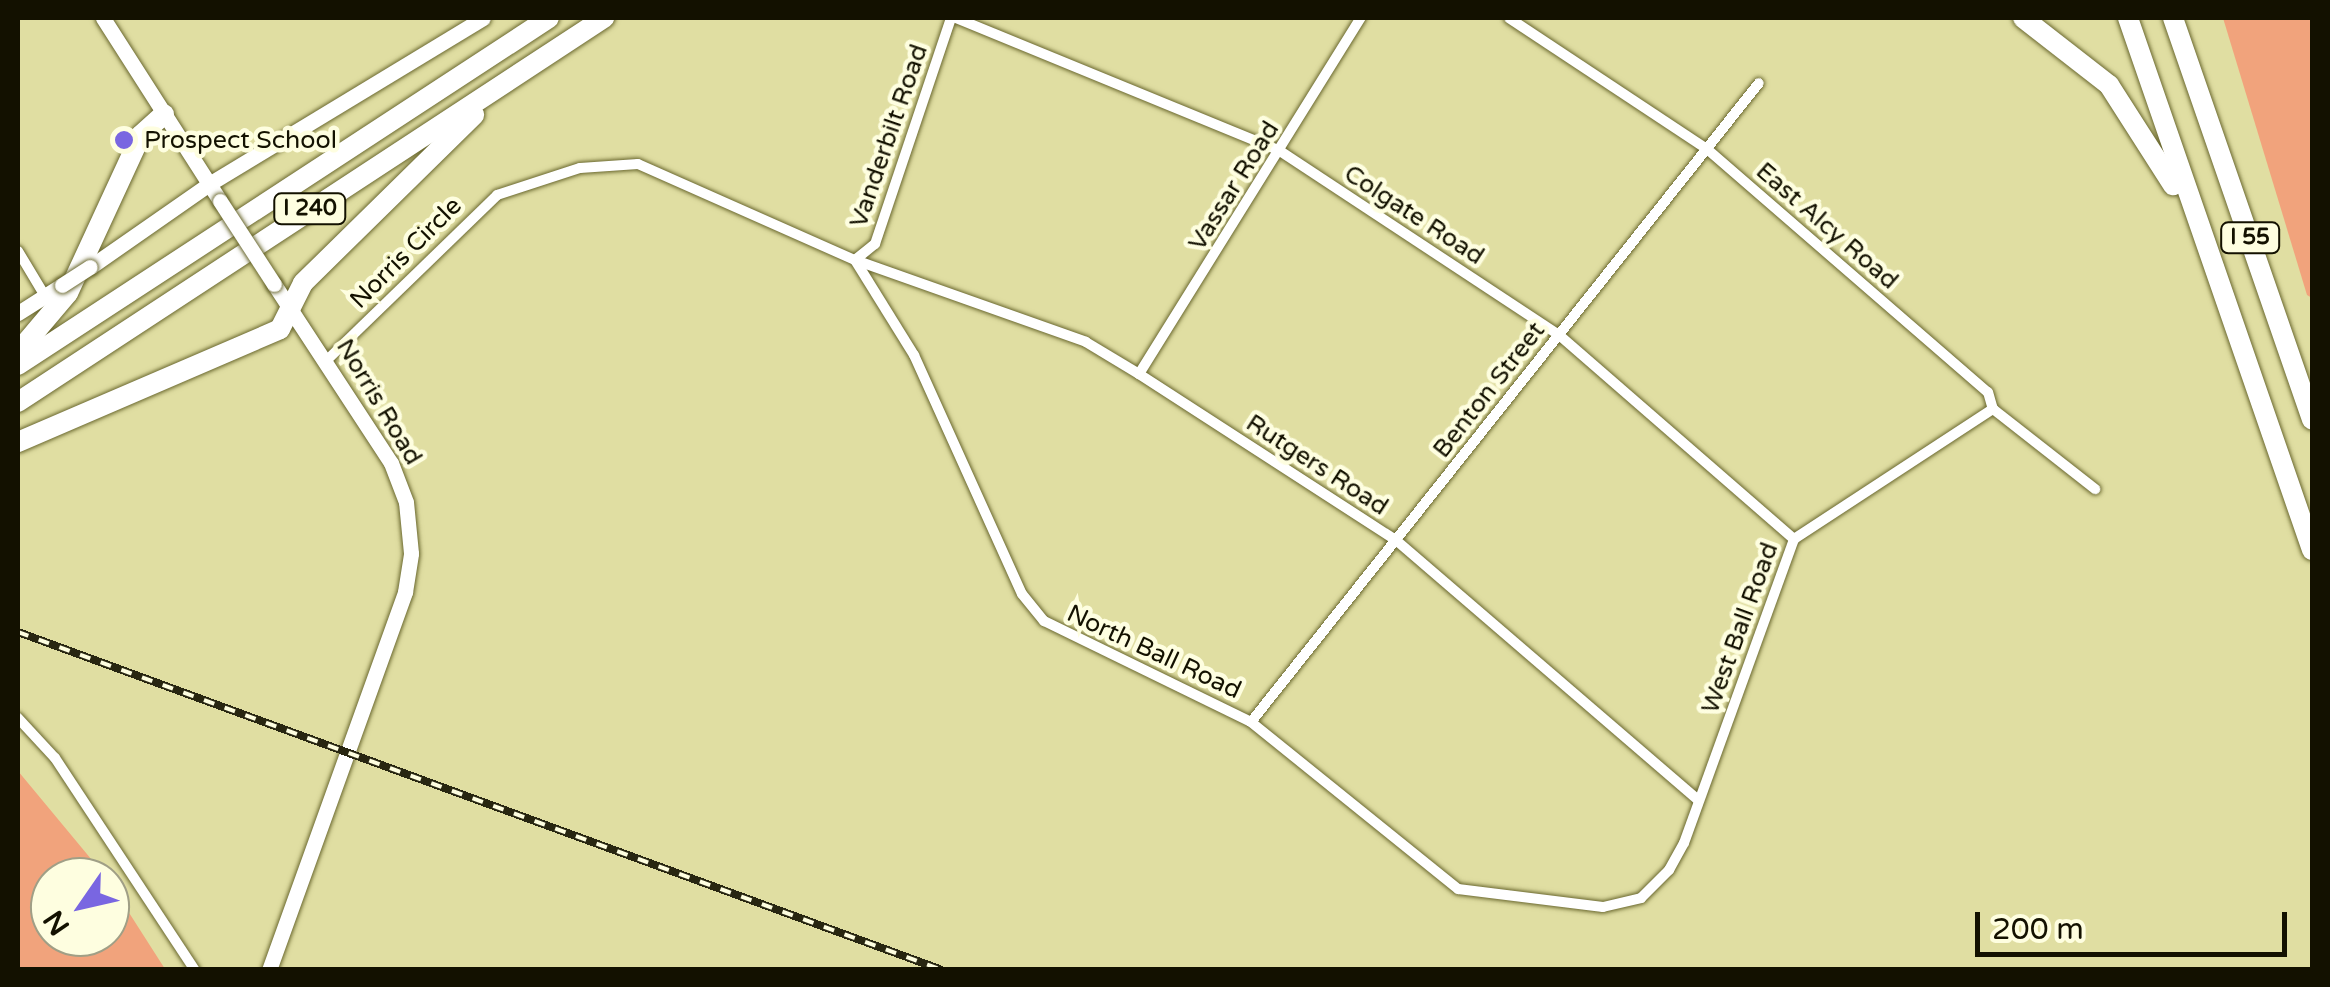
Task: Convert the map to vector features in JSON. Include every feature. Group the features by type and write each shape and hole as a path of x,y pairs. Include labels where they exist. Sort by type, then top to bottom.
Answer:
{"highway":[{"name":"I 240","path":"18,365 549,18"},
{"name":"I 240","path":"18,402 604,18"},
{"path":"2023,18 2109,86 2168,172 2212,274"},
{"path":"2128,18 2212,274"},
{"name":"I 55","path":"2176,18 2312,420"},
{"path":"18,442 280,329 303,283 416,165 520,72"},
{"path":"18,352 68,293 141,136 164,114"},
{"name":"I 55","path":"2212,274 2312,550"}],"main road":[{"name":"Norris Road","path":"102,18 392,463 406,502 411,552 405,592 268,970"},
{"path":"18,313 90,268 208,184 483,18"}],"street":[{"name":"Colgate Road","path":"953,18 1280,151 1558,334 1794,539"},
{"name":"Vanderbilt Road","path":"856,260 875,244 953,18"},
{"name":"Vassar Road","path":"1139,374 1361,18"},
{"name":"East Alcy Road","path":"1510,18 1707,148 1988,392 1993,409 2095,489"},
{"name":"Benton Street","path":"1250,722 1760,83"},
{"name":"Norris Circle","path":"327,360 497,195 580,168 638,164 856,260"},
{"path":"18,251 46,296"},
{"name":"Rutgers Road","path":"856,260 1086,342 1139,374 1396,540 1698,800"},
{"name":"North Ball Road","path":"856,260 914,356 1032,610 1074,638 1250,722 1458,889 1603,907 1650,891"},
{"name":"West Ball Road","path":"1650,891 1670,870 1794,539 1993,409"},
{"path":"18,718 54,758 195,970"}],"shaded area":[{"path":"2223,18 2312,18 2312,298 2307,295"},
{"path":"18,771 89,857 30,857 30,957 130,957 130,914 165,969 18,969"}],"railway":[{"path":"18,632 942,970"}],"place":[{"name":"Prospect School","path":"124,140"}]}
